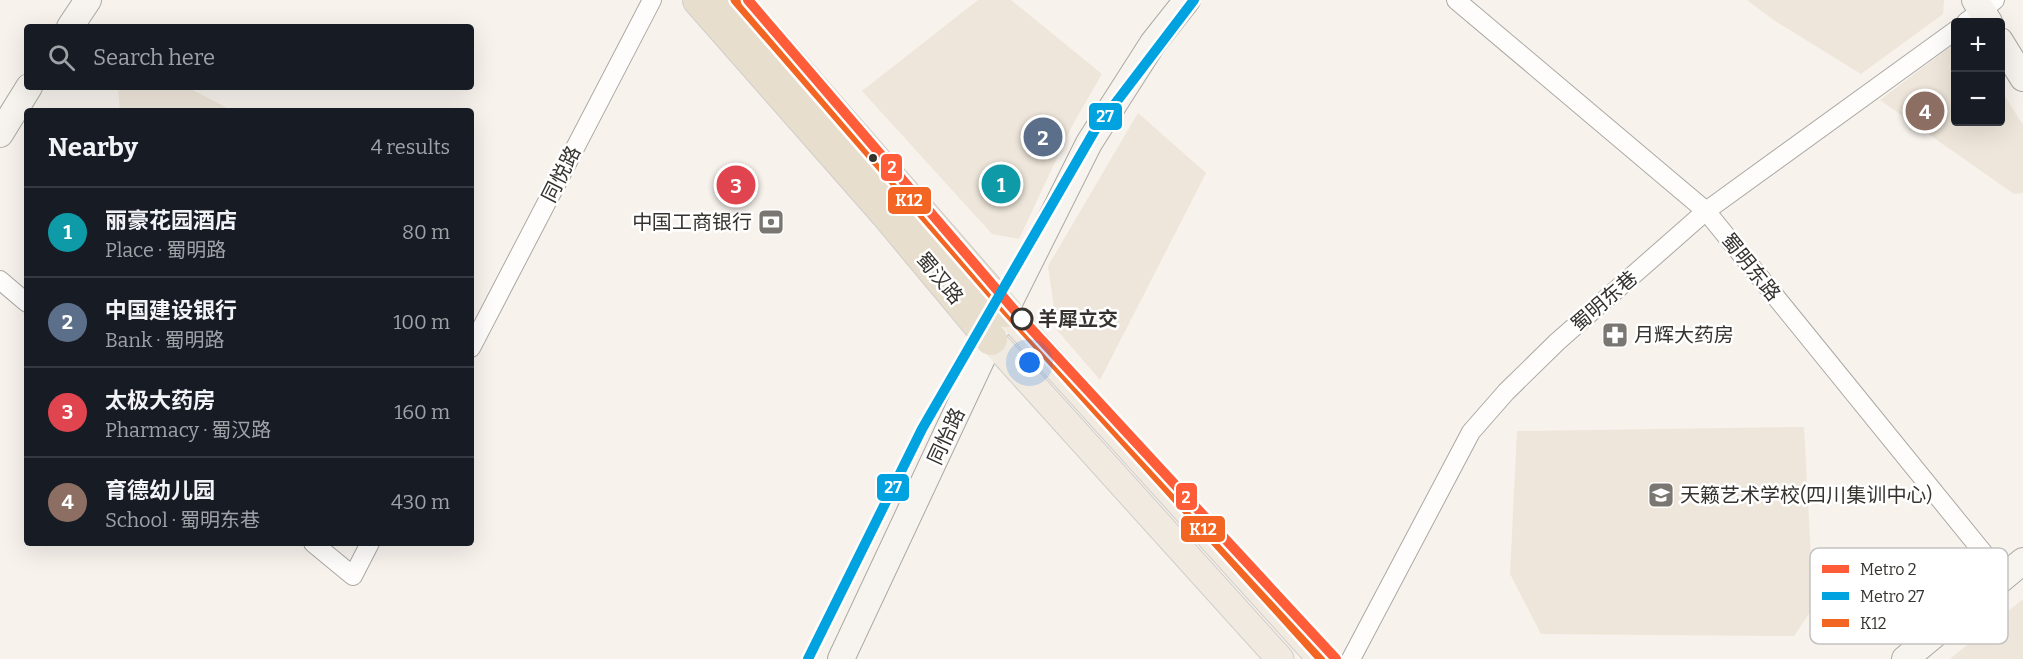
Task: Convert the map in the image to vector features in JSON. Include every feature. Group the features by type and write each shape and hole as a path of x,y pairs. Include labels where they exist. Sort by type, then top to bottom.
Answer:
{"highway":[{"name":"蜀汉路","path":"699,0 887,214 991,339"},
{"name":"蜀汉路","path":"735,0 1006,311"}],"main road":[{"name":"蜀汉路","path":"1006,311 1321,659"},
{"name":"蜀汉路","path":"991,339 1280,659"}],"street":[{"path":"72,24 88,0"},
{"name":"同悦路","path":"474,342 652,0"},
{"name":"同怡路","path":"841,659 991,339 1089,143 1153,43 1187,0"},
{"name":"蜀明东路","path":"1456,0 1706,211 1979,548"},
{"name":"蜀明东巷","path":"1351,659 1471,432 1506,392 1557,342 1706,211 1951,34"},
{"path":"2005,48 2023,78"},
{"path":"0,134 27,90"},
{"path":"0,280 24,300"},
{"path":"317,546 353,576 368,546"},
{"path":"2008,573 2023,561"},
{"path":"1905,659 1923,644"}],"shaded area":[{"path":"978,0 1011,0 1102,74 1072,126 1019,239 992,234 862,91"},
{"path":"1747,0 1944,0 1943,14 1861,74 1772,19"},
{"path":"1951,46 1951,126 2005,126 2005,96 2023,125 2023,193 2014,194 1880,100"},
{"path":"118,90 193,90 227,108 120,108"},
{"path":"1138,113 1206,173 1100,380 1057,330 1048,266"},
{"name":"天籁艺术学校(四川集训中心)","path":"1804,427 1810,548 1810,612 1794,636 1541,634 1510,574 1517,431"},
{"path":"2023,599 2023,659 1950,659 1968,644 2008,644 2008,611"}],"metro line":[{"name":"2","path":"748,0 1022,319 1336,659"},
{"name":"27","path":"808,659 922,429 1095,130 1194,0"}],"transit line":[{"name":"K12","path":"735,0 1006,311 1321,659"}],"place":[{"name":"育德幼儿园","path":"1925,111"},
{"name":"中国建设银行","path":"1043,137"},
{"name":"丽豪花园酒店","path":"1001,184"},
{"name":"太极大药房","path":"736,185"},
{"name":"中国工商银行","path":"771,222"},
{"name":"羊犀立交","path":"1022,319"},
{"name":"月辉大药房","path":"1615,335"},
{"name":"天籁艺术学校(四川集训中心)","path":"1661,495"}]}
